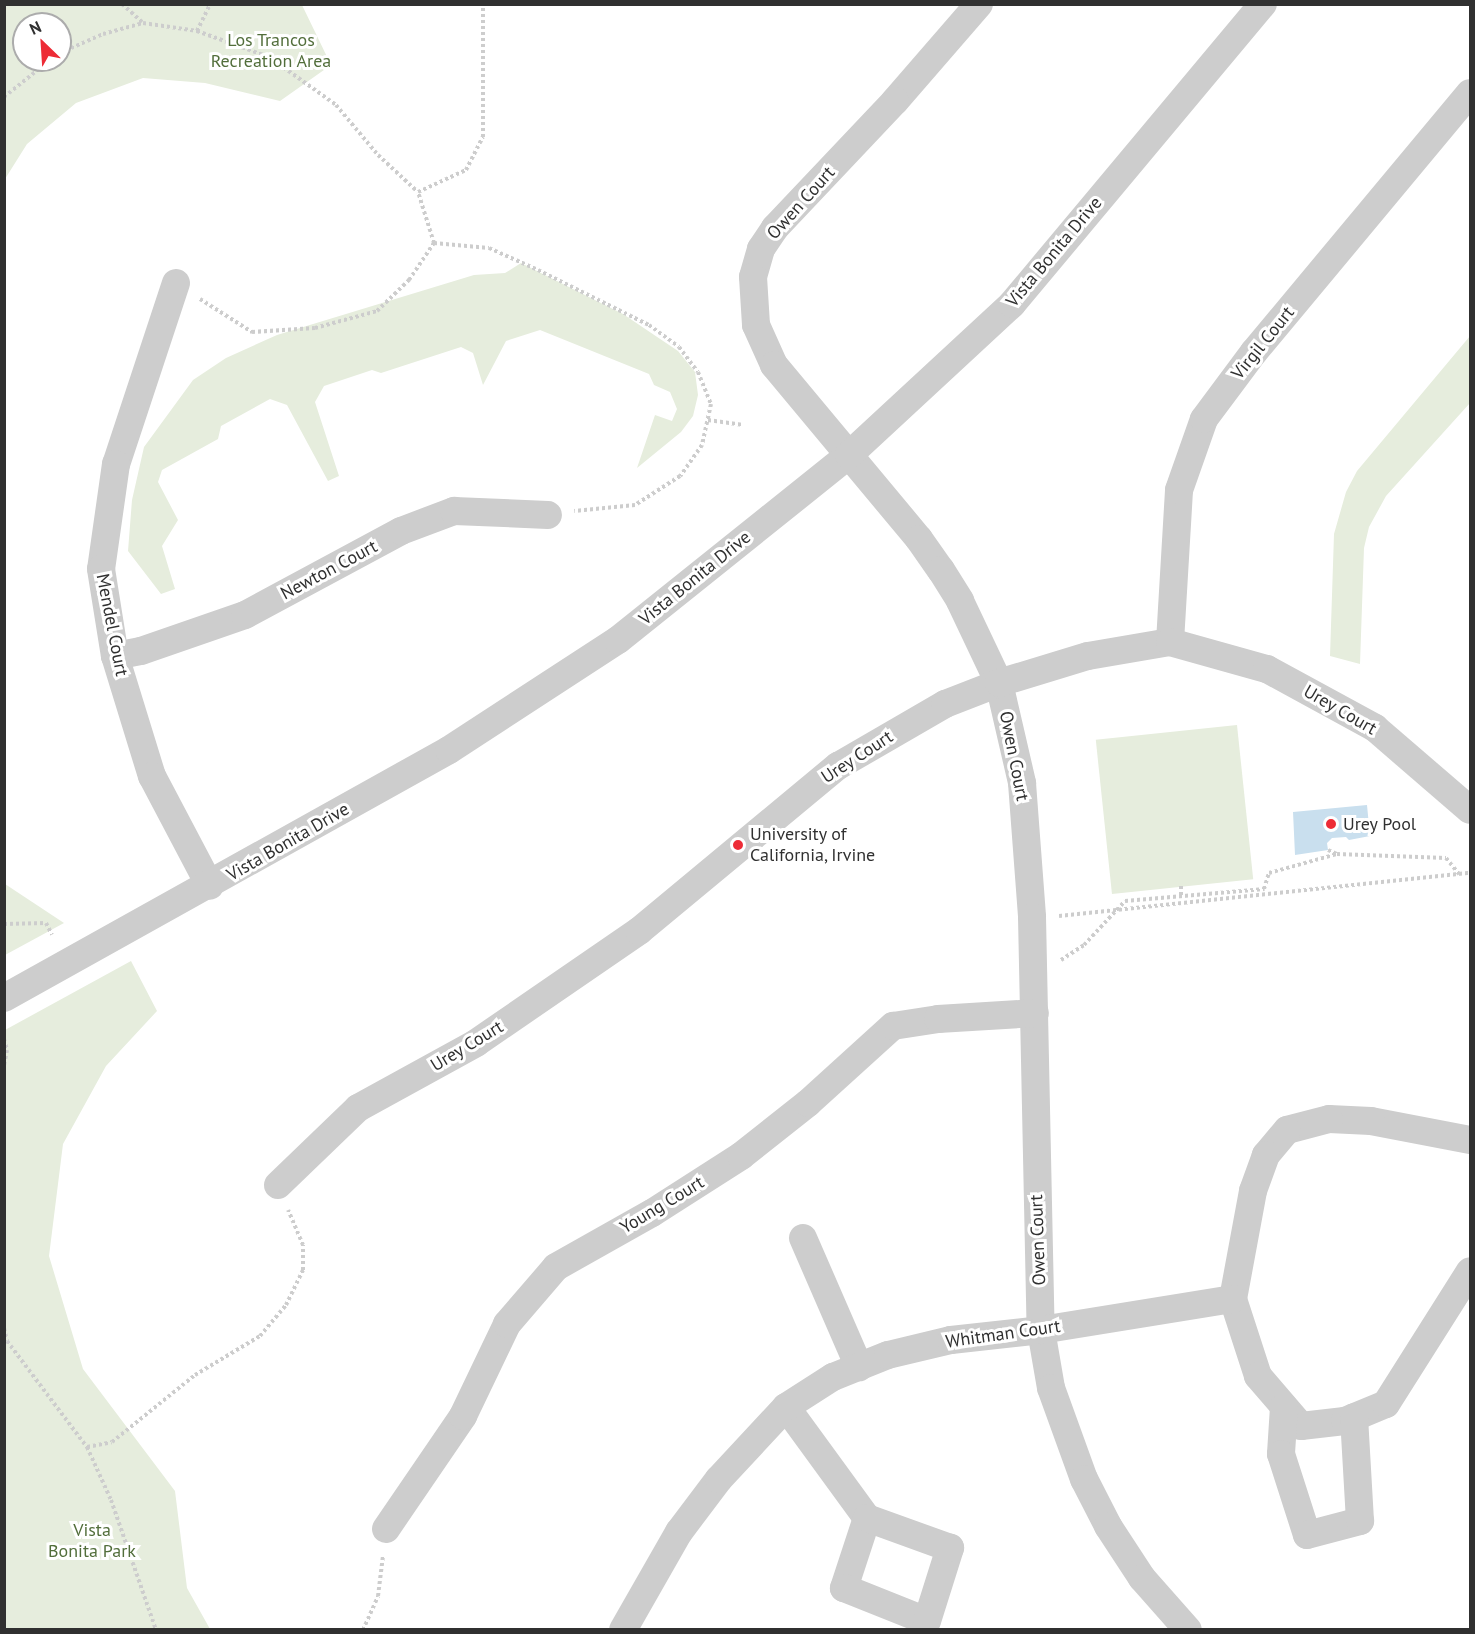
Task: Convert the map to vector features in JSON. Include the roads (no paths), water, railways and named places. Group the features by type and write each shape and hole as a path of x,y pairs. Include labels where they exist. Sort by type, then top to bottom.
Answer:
{"street":[{"name":"Owen Court","path":"980,4 896,101 775,228 761,249 753,277 756,326 774,365 919,539 960,601 999,683 1022,783 1032,917 1041,1330 1051,1388 1084,1479 1142,1578 1188,1629"},
{"name":"Vista Bonita Drive","path":"4,998 210,886 449,750 618,640 849,455 1012,304 1263,4"},
{"name":"Virgil Court","path":"1170,642 1179,490 1204,419 1254,352 1470,93"},
{"name":"Mendel Court","path":"176,284 116,464 101,569 115,656 152,776 210,886"},
{"name":"Newton Court","path":"115,656 141,651 245,615 401,531 454,511 548,515"},
{"name":"Urey Court","path":"278,1185 358,1108 476,1043 639,931 838,766 945,704 999,683 1088,656 1170,642 1267,669 1375,728 1470,810"},
{"name":"Young Court","path":"386,1529 463,1416 507,1324 556,1267 652,1213 741,1156 808,1103 893,1026 938,1019 1035,1013"},
{"path":"1470,1140 1371,1121 1329,1119 1287,1130 1266,1155 1253,1191 1233,1299 1258,1376 1301,1426 1354,1417 1386,1404 1470,1270"},
{"path":"803,1238 858,1367"},
{"name":"Whitman Court","path":"623,1629 679,1532 719,1479 786,1407 834,1377 888,1355 951,1340 1041,1330 1233,1299"},
{"path":"786,1407 867,1518"},
{"path":"1284,1407 1281,1454 1306,1535 1360,1521 1354,1417"}],"water":[{"name":"Urey Pool","path":"1367,805 1370,836 1349,840 1346,837 1332,838 1327,843 1328,850 1295,855 1293,812"}],"place":[{"name":"Urey Pool","path":"1331,824"},
{"name":"University of California, Irvine","path":"738,845"}],"park label":[{"name":"Los Trancos Recreation Area","path":"271,51"},
{"name":"Vista Bonita Park","path":"92,1541"}]}
